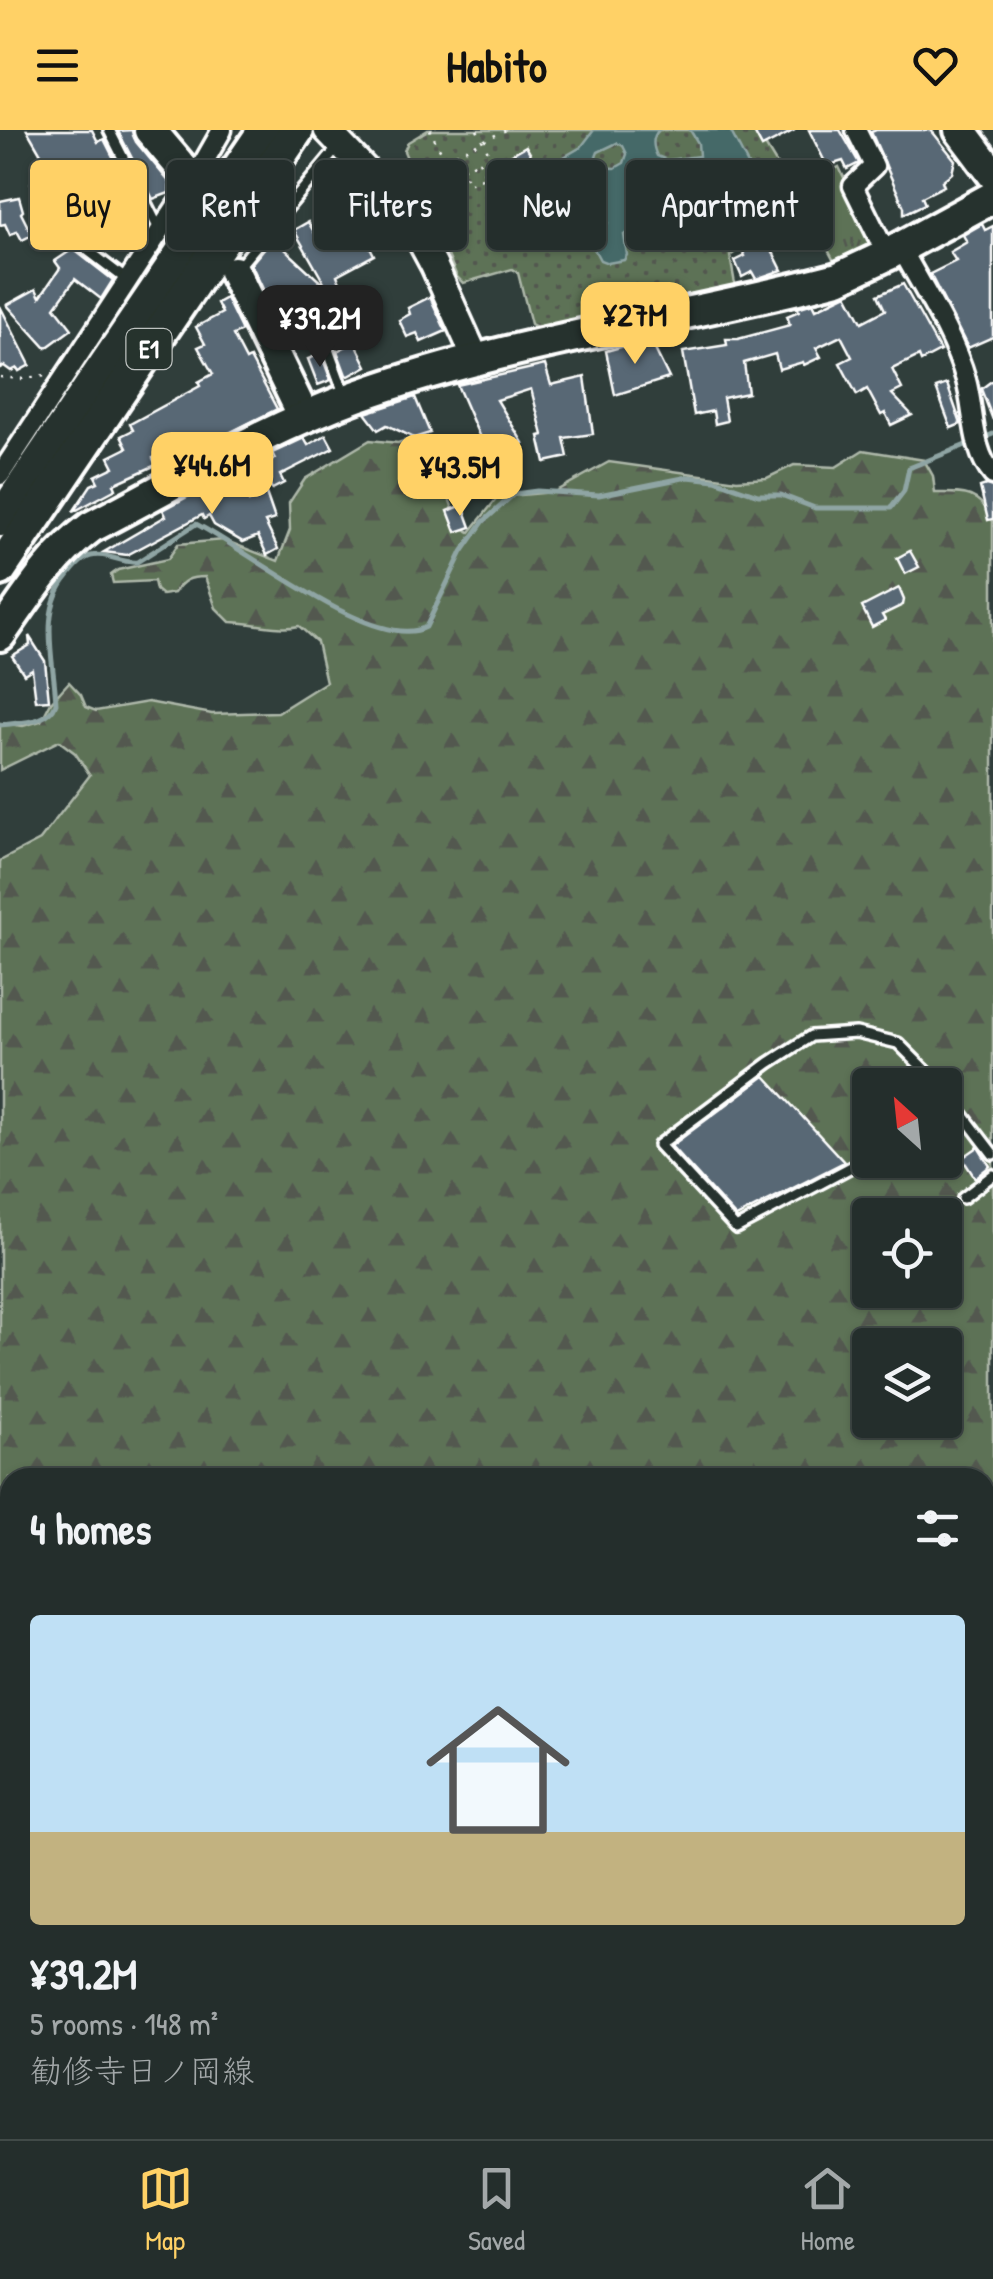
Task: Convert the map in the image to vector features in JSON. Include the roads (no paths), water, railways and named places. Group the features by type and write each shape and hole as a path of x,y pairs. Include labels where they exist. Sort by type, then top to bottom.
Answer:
{"highway":[{"name":"E1","path":"0,520 265,130"},
{"name":"E1","path":"0,568 298,130"}],"main road":[{"path":"150,130 171,160"},
{"path":"960,130 993,174"},
{"path":"0,635 48,566 91,526 304,417 476,359 838,278 993,197"},
{"path":"234,272 304,417"}],"street":[{"path":"205,160 222,130"},
{"path":"856,130 874,166 853,186 930,300 966,380 974,437 993,475"},
{"path":"334,137 382,183 409,218 476,359"},
{"path":"0,474 167,221"}],"lane":[{"path":"108,130 160,232"},
{"path":"234,272 334,137"},
{"path":"87,250 128,282"},
{"path":"316,316 347,400"},
{"path":"852,1167 736,1228 659,1145 769,1062 811,1036 856,1033 898,1043 923,1068"},
{"path":"962,1114 993,1154"},
{"path":"962,1198 993,1174"}],"water":[{"path":"594,130 659,130 654,149 657,156 667,160 626,160 624,260 608,263 600,260 595,250 606,250 606,167 624,163 627,154 623,146 617,143 598,152 598,160 559,160 581,147"},
{"path":"690,130 730,130 746,160 667,160 699,156 698,143"}],"waterway":[{"path":"0,725 40,718 56,703 50,620 59,590 78,564 97,555 137,562 196,524 344,612 376,626 404,631 426,627 462,552 483,522 514,494 537,491 599,495 688,477 715,480 758,495 781,495 815,508 891,508 904,491 909,468 993,434"}]}
